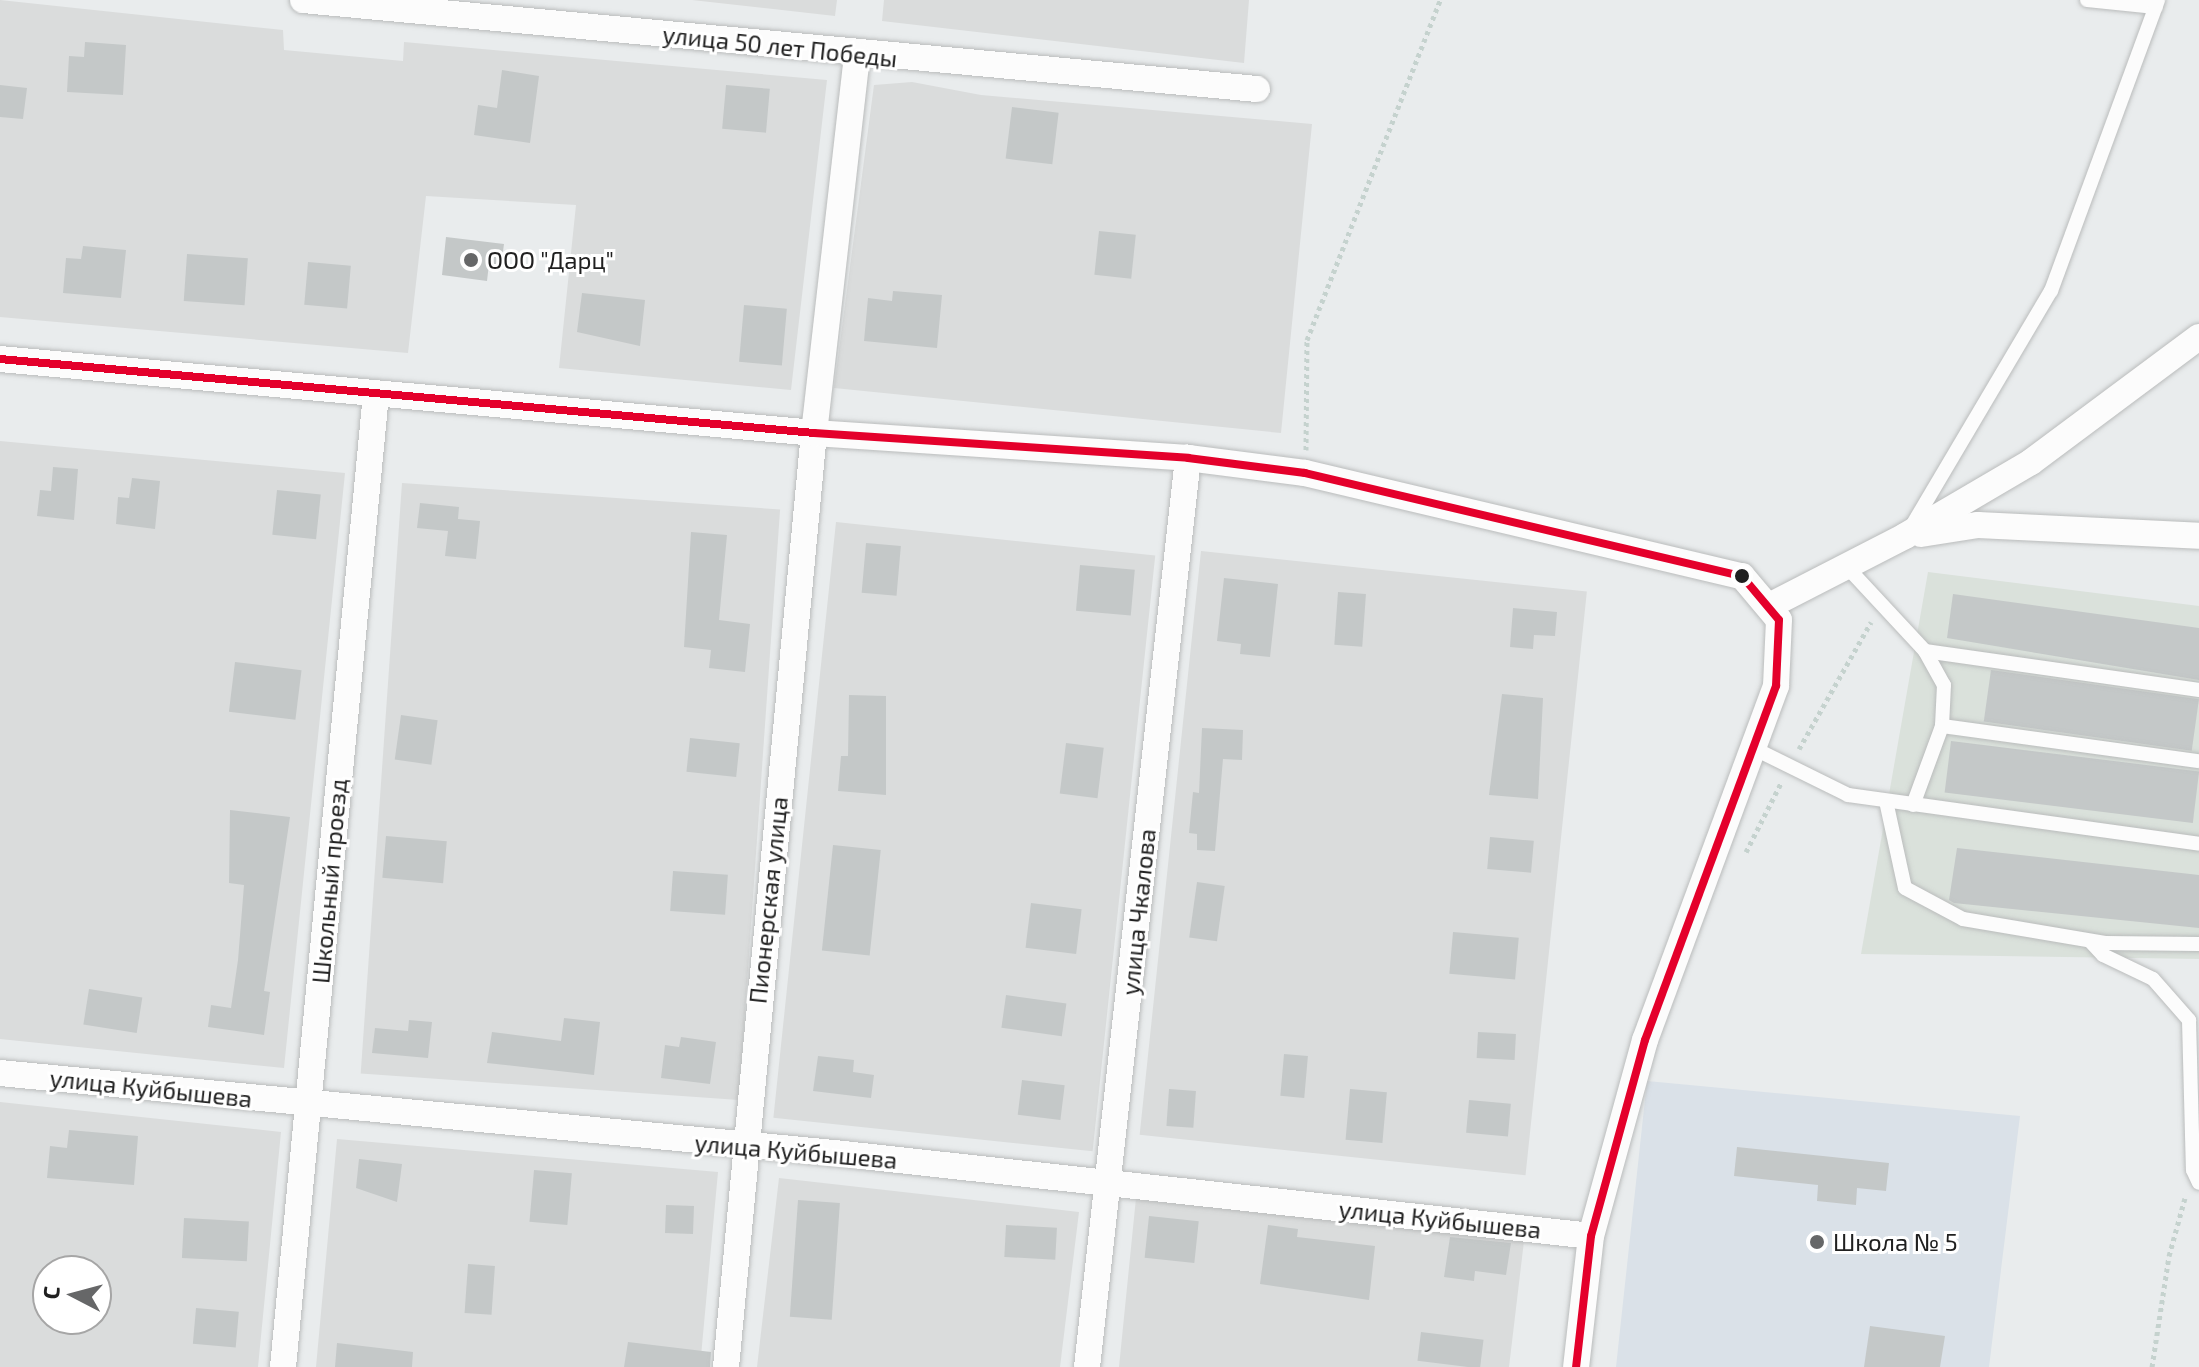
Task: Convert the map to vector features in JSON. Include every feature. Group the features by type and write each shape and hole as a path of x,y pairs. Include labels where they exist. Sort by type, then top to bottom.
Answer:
{"street":[{"name":"улица 50 лет Победы","path":"303,0 857,55 1257,89"},
{"name":"Пионерская улица","path":"726,1367 744,1147 814,433 857,55"},
{"path":"1771,605 1905,536 2031,462 2199,337"},
{"path":"0,359 814,433 1188,458 1305,473 1742,576 1771,605 1779,620 1776,686 1645,1040 1591,1236 1576,1367"},
{"name":"Школьный проезд","path":"283,1367 376,394"},
{"name":"улица Чкалова","path":"1087,1367 1188,458"},
{"path":"1905,536 1978,525 2199,536"},
{"name":"улица Куйбышева","path":"0,1073 1108,1182 1591,1236"}],"lane":[{"path":"1905,536 2051,291 2157,4 2087,0"},
{"path":"1847,567 1925,651 1944,685 1942,726 1913,805"},
{"path":"1925,651 2199,690"},
{"path":"1942,726 2199,761"},
{"path":"1753,748 1848,795 2199,844"},
{"path":"1886,801 1905,888 1963,919 2090,941 2199,944"},
{"path":"2090,941 2103,955 2153,979 2189,1020 2196,1177"}],"path":[{"path":"1305,473 1307,340 1440,0"},
{"path":"1740,863 1790,766 1881,604"},
{"path":"2152,1367 2169,1256 2196,1177"}],"shaded area":[{"path":"0,0 283,30 284,50 403,61 404,42 827,80 791,390 559,368 576,205 426,196 408,353 0,317"},
{"path":"692,0 837,0 835,16"},
{"path":"884,0 1249,0 1244,63 882,21"},
{"path":"912,82 981,95 1312,124 1281,433 834,388 874,85"},
{"path":"0,441 345,473 284,1068 0,1039"},
{"path":"402,483 780,509 739,1100 361,1074"},
{"path":"836,522 1155,556 1093,1151 773,1118"},
{"path":"1201,551 1587,592 1526,1175 1140,1135"},
{"path":"1928,572 2199,606 2199,959 1861,954"},
{"name":"Школа № 5","path":"1647,1081 2020,1116 1989,1367 1616,1367"},
{"path":"0,1102 281,1132 258,1367 0,1367"},
{"path":"337,1139 718,1172 700,1367 316,1367"},
{"path":"779,1178 1079,1212 1060,1367 757,1367"},
{"path":"1136,1198 1524,1241 1509,1367 1119,1367"}],"building":[{"path":"85,42 126,45 123,95 67,92 69,56 84,57"},
{"path":"502,70 539,76 530,143 474,135 478,105 497,108"},
{"path":"0,85 27,88 23,119 0,117"},
{"path":"726,85 770,89 766,133 722,129"},
{"path":"1012,107 1059,113 1052,164 1006,159"},
{"path":"1099,231 1136,235 1131,279 1094,275"},
{"path":"446,237 504,244 501,266 489,264 487,281 442,275"},
{"path":"83,246 126,250 121,298 63,293 66,258 81,259"},
{"path":"187,254 248,258 245,305 184,301"},
{"path":"308,262 351,266 347,309 304,305"},
{"path":"893,291 942,295 937,348 864,341 868,298 892,301"},
{"path":"582,293 645,300 640,346 577,332"},
{"path":"744,305 787,309 782,366 739,362"},
{"path":"53,467 78,469 74,520 37,516 40,490 51,491"},
{"path":"132,478 160,481 155,529 116,524 118,497 129,498"},
{"path":"277,490 321,495 316,539 272,535"},
{"path":"420,503 459,507 458,519 480,521 476,559 445,556 448,531 417,528"},
{"path":"691,532 727,535 719,620 750,624 745,672 709,668 711,650 684,647"},
{"path":"866,543 901,546 897,596 862,593"},
{"path":"1080,565 1135,570 1131,616 1076,611"},
{"path":"1224,578 1278,584 1270,657 1240,654 1241,644 1217,641"},
{"path":"1338,592 1366,594 1362,647 1334,645"},
{"path":"1953,594 2199,628 2199,680 1947,638"},
{"path":"1513,608 1557,612 1555,636 1534,635 1533,649 1510,647"},
{"path":"235,662 302,670 295,720 229,712"},
{"path":"1991,670 2199,699 2192,751 1984,721"},
{"path":"1502,694 1543,698 1538,799 1489,795"},
{"path":"849,695 886,696 886,795 838,791 841,756 848,756"},
{"path":"401,715 438,720 431,765 395,760"},
{"path":"1202,728 1243,730 1242,760 1223,759 1215,851 1197,850 1197,834 1189,833 1193,792 1199,793"},
{"path":"690,738 740,743 736,777 686,772"},
{"path":"1951,741 2199,771 2193,823 1945,793"},
{"path":"1066,743 1104,748 1098,798 1060,794"},
{"path":"230,810 290,817 264,991 270,992 264,1035 208,1027 211,1005 231,1008 238,960 244,885 229,883"},
{"path":"386,836 447,841 443,883 382,878"},
{"path":"1490,837 1534,841 1531,873 1487,869"},
{"path":"833,845 881,850 870,955 822,950"},
{"path":"1957,848 2199,875 2199,928 1954,903 1949,900"},
{"path":"673,871 728,875 725,915 670,911"},
{"path":"1197,882 1225,886 1217,941 1189,937"},
{"path":"1031,903 1082,909 1076,954 1026,948"},
{"path":"1453,932 1519,938 1515,980 1449,974"},
{"path":"89,989 142,997 137,1033 83,1025"},
{"path":"1006,995 1066,1003 1062,1036 1001,1028"},
{"path":"564,1018 600,1022 594,1075 487,1063 492,1032 561,1041"},
{"path":"409,1020 432,1022 428,1058 372,1053 375,1028 408,1031"},
{"path":"1478,1032 1516,1034 1515,1060 1477,1058"},
{"path":"681,1037 716,1042 710,1084 661,1078 665,1045 679,1047"},
{"path":"1284,1054 1308,1056 1304,1098 1280,1096"},
{"path":"818,1056 854,1060 853,1072 874,1075 871,1098 813,1091"},
{"path":"1022,1080 1065,1085 1060,1120 1018,1115"},
{"path":"1169,1089 1196,1091 1193,1128 1166,1126"},
{"path":"1350,1089 1387,1092 1382,1143 1346,1140"},
{"path":"1469,1100 1511,1104 1508,1137 1466,1133"},
{"path":"69,1130 138,1136 134,1185 47,1178 50,1146 67,1148"},
{"path":"1737,1147 1889,1163 1886,1191 1857,1188 1856,1205 1817,1201 1818,1185 1734,1176"},
{"path":"359,1159 402,1164 397,1202 356,1188"},
{"path":"534,1170 572,1173 567,1225 529,1222"},
{"path":"798,1200 840,1203 832,1320 790,1317"},
{"path":"666,1205 694,1206 693,1234 665,1233"},
{"path":"1149,1216 1199,1221 1194,1263 1145,1258"},
{"path":"184,1218 249,1221 247,1261 182,1258"},
{"path":"1006,1225 1057,1228 1055,1260 1004,1257"},
{"path":"1268,1225 1298,1229 1297,1237 1375,1246 1369,1300 1260,1284"},
{"path":"1450,1237 1511,1243 1506,1275 1475,1271 1474,1281 1444,1277"},
{"path":"468,1264 495,1266 492,1315 465,1313"},
{"path":"196,1308 239,1312 236,1348 193,1344"},
{"path":"1870,1326 1945,1336 1940,1367 1864,1367"},
{"path":"1421,1332 1484,1340 1480,1367 1417,1361"},
{"path":"628,1342 711,1352 710,1367 624,1367"},
{"path":"337,1343 413,1352 412,1367 335,1367"}],"transit line":[{"path":"0,359 814,433 1188,458 1305,473 1742,576 1779,620 1776,686 1645,1040 1591,1236 1576,1367"}],"place":[{"name":"ООО \"Дарц\"","path":"471,260"},
{"name":"Школа № 5","path":"1817,1242"}]}
